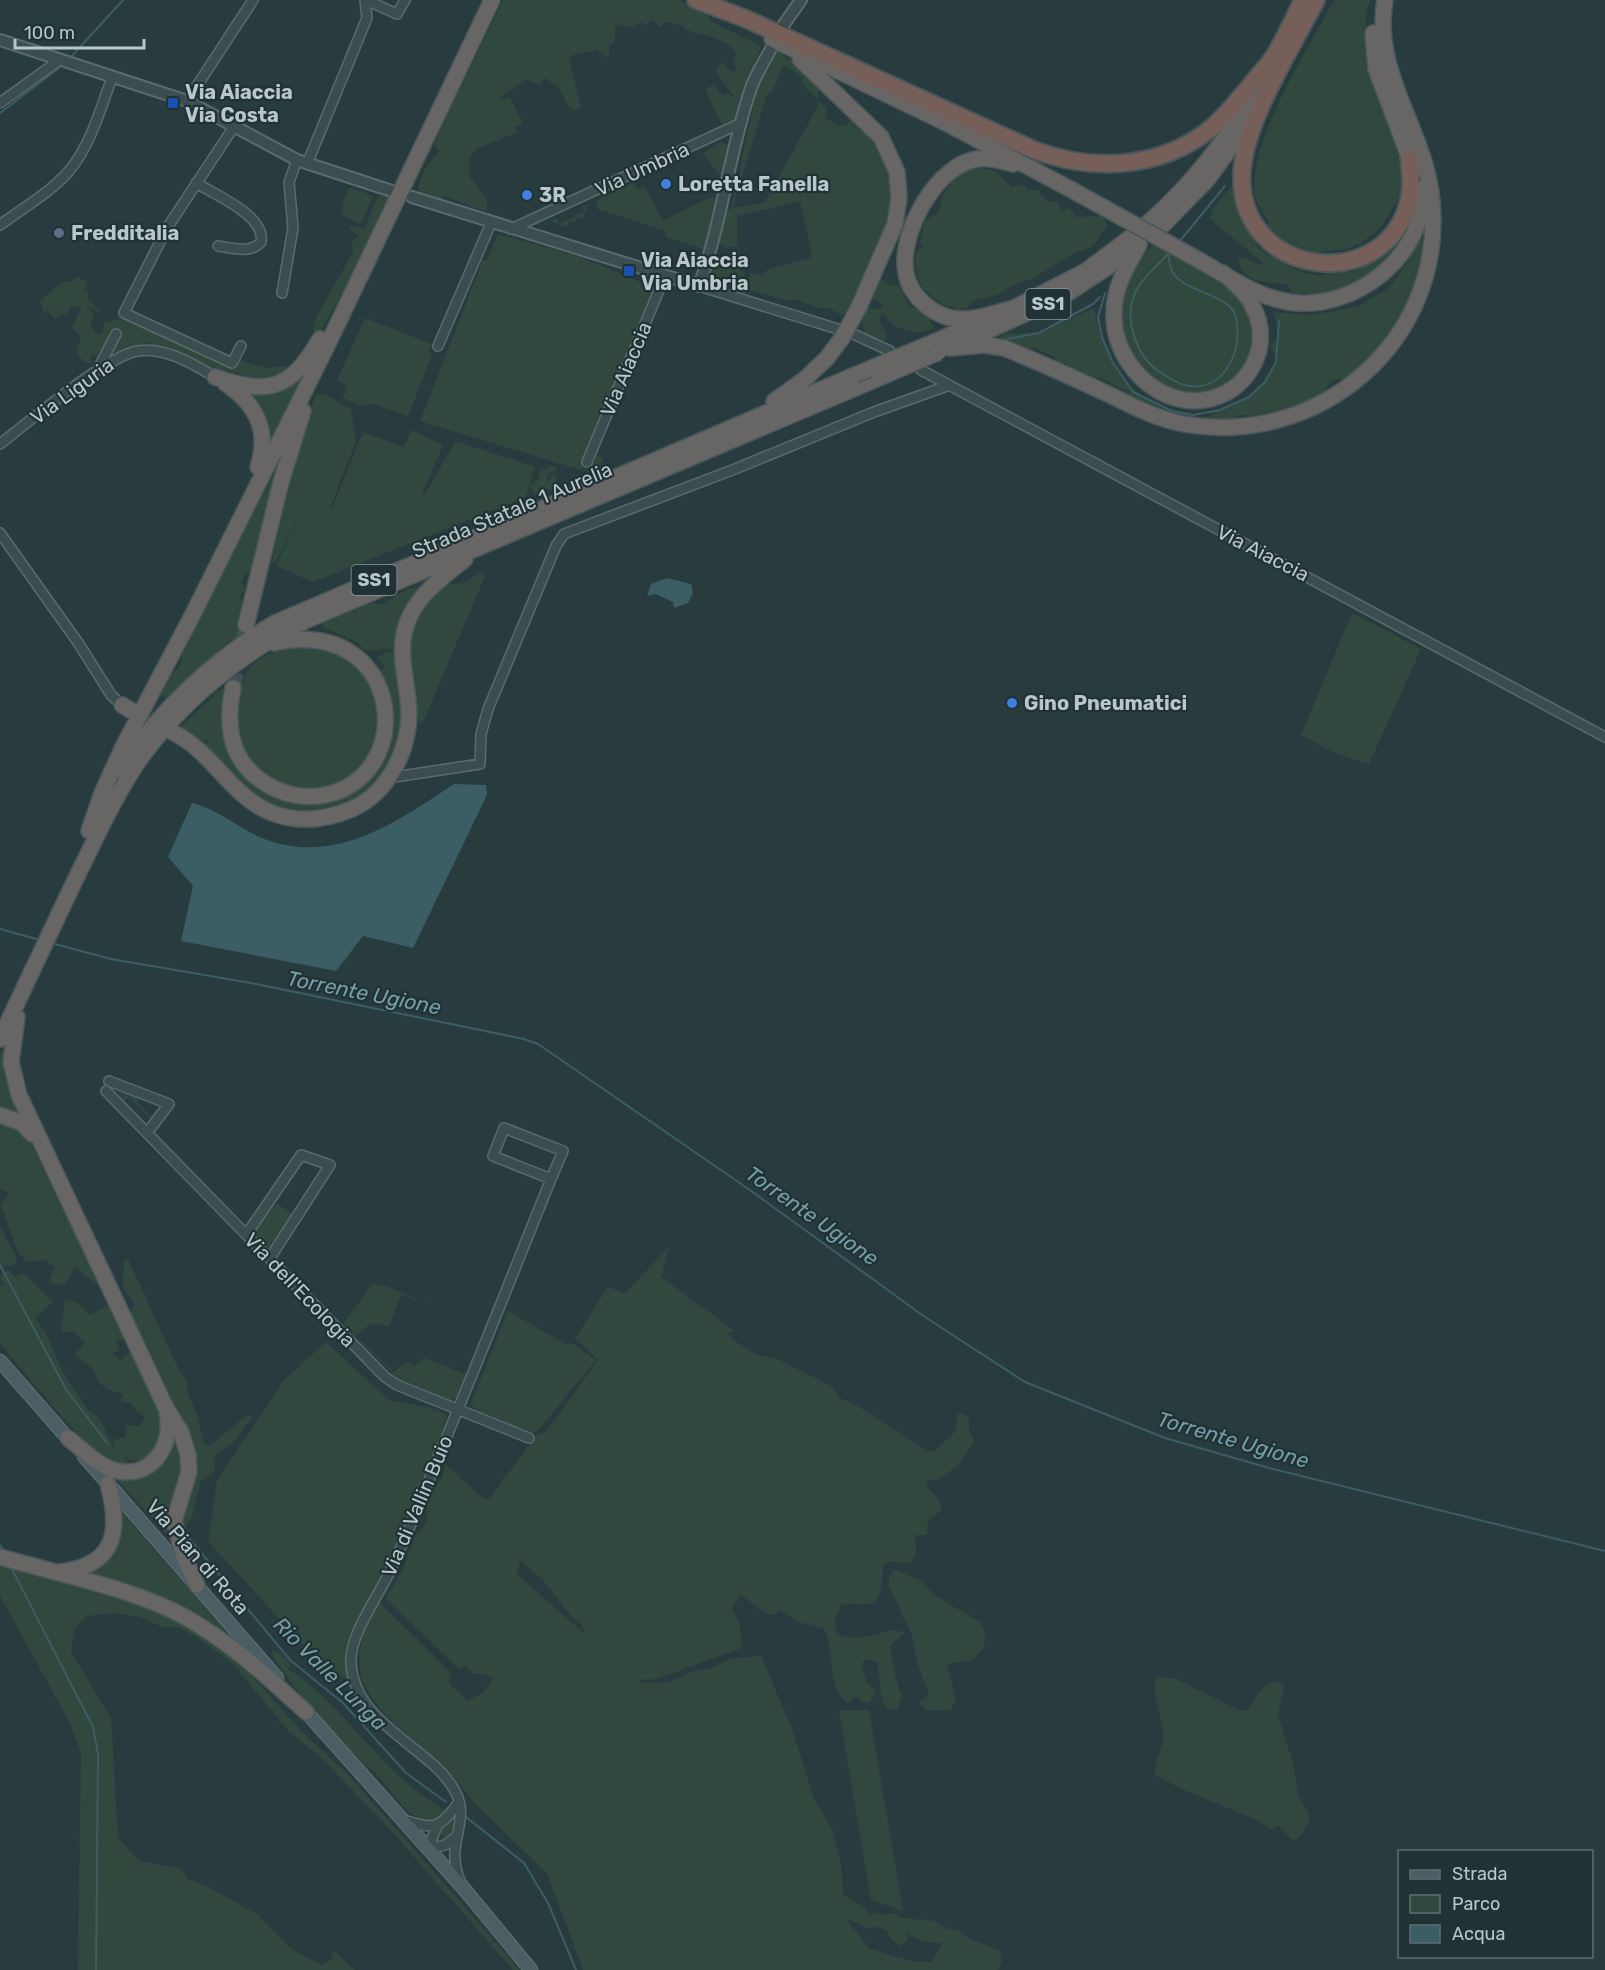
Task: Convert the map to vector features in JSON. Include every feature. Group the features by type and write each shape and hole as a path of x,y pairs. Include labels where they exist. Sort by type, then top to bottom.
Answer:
{"highway":[{"path":"460,68 480,0"},
{"path":"89,831 124,745 193,614 326,348 492,0"},
{"path":"695,0 798,57 869,125 886,146 895,164 899,198 895,224 859,307 842,338 827,358 786,394 734,427"},
{"path":"695,0 776,32 1034,150 1087,164 1140,160 1178,148 1202,135 1230,110 1275,54 1303,0"},
{"path":"1316,0 1270,89 1246,148 1242,186 1247,210 1259,231 1287,255 1308,262 1331,264 1356,259 1378,247 1391,235 1406,210 1415,156"},
{"path":"938,348 977,345 1004,348 1154,416 1182,424 1239,428 1263,425 1309,410 1346,389 1371,368 1393,343 1415,304 1429,261 1432,229 1430,184 1376,69 1373,36 1377,0"},
{"path":"771,43 946,123 1223,273 1276,299 1307,303 1350,294 1385,272 1406,245 1417,207 1415,156 1386,64 1382,31 1385,0"},
{"name":"Strada Statale 1 Aurelia","path":"0,1017 30,965 59,904 138,762 182,711 259,646 307,620 879,378 1086,271 1145,234 1223,142 1253,96 1275,54"},
{"name":"Strada Statale 1 Aurelia","path":"59,904 89,831 119,772 150,730 208,671 262,631 311,606 855,375 938,348 1062,297 1109,268 1145,234 1186,202 1226,156 1270,89"},
{"path":"1018,307 965,319 941,315 926,306 909,283 905,253 931,190 942,176 955,166 979,158 1036,171"},
{"path":"1145,234 1117,292 1114,311 1115,330 1124,355 1135,371 1149,384 1174,397 1197,400 1226,393 1244,380 1258,356 1261,337 1254,307 1223,273"},
{"path":"215,377 252,386 273,385 291,378 303,365 342,302 356,284"},
{"path":"246,625 287,460 326,348"},
{"path":"215,377 249,403 262,427 263,450 242,514"},
{"path":"174,733 199,750 234,788 254,804 290,818 321,818 345,812 369,798 388,778 401,755 408,731 409,712 403,647 409,619 425,592 479,547"},
{"path":"233,688 229,723 233,745 246,767 270,786 297,796 325,795 356,780 372,761 384,734 384,704 376,680 358,657 342,647 318,639 290,639 259,646"},
{"name":"Strada Statale 1 Aurelia","path":"0,1038 25,987 30,965"},
{"path":"25,987 13,1032 12,1071 19,1095 46,1155 166,1408 181,1432 189,1455 189,1472 174,1521 184,1557 196,1585"},
{"path":"0,1115 22,1123 46,1155"},
{"path":"68,1438 112,1470 123,1472 140,1470 153,1463 166,1445 169,1428 166,1408"},
{"path":"53,1573 86,1566 106,1551 113,1538 115,1522 108,1484"},
{"path":"0,1557 148,1601 186,1618 256,1667 306,1712"}],"main road":[{"name":"Via Pian di Rota","path":"0,1360 306,1712 465,1890 531,1970"}],"street":[{"path":"188,101 253,0"},
{"path":"282,293 293,228 289,182 302,162 367,18 365,0 397,14 405,0"},
{"path":"782,27 801,0"},
{"path":"0,40 58,61 188,101 302,162 392,191"},
{"path":"699,286 711,253 741,123 752,86 771,43"},
{"path":"0,103 58,61"},
{"path":"0,225 59,181 73,166 91,132 112,78"},
{"name":"Via Umbria","path":"511,229 741,123"},
{"path":"235,125 167,228 124,313 232,363 241,346"},
{"path":"196,183 255,219 261,230 261,242 255,247 238,250 218,246"},
{"path":"412,197 841,330"},
{"path":"438,346 491,223"},
{"name":"Via Aiaccia","path":"587,462 665,276"},
{"path":"851,333 890,351"},
{"path":"96,373 116,334"},
{"name":"Via Liguria","path":"0,444 117,358 138,351 152,351 178,358 215,377"},
{"name":"Via Aiaccia","path":"921,370 947,386 1605,737"},
{"path":"388,778 460,769 480,764 482,734 488,709 551,556 564,534 735,469 874,412 947,386"},
{"path":"0,533 80,644 111,695 128,709"},
{"path":"109,1081 169,1104 147,1133"},
{"name":"Via dell'Ecologia","path":"106,1091 385,1377 397,1385 529,1438"},
{"name":"Via di Vallin Buio","path":"458,1803 451,1785 391,1731 361,1697 351,1665 354,1642 391,1569 563,1151 504,1128 493,1156 551,1179"},
{"path":"246,1235 301,1155 330,1165 270,1258"},
{"path":"428,1849 437,1826 448,1817 458,1803"},
{"path":"458,1803 461,1816 454,1862 465,1890"},
{"path":"402,1819 425,1827 437,1826"},
{"path":"428,1849 446,1845 456,1837"}],"green space":[{"path":"503,0 678,0 707,13 710,21 761,46 754,64 755,70 744,88 745,95 740,103 739,117 722,125 705,89 714,85 723,96 726,93 735,98 716,72 718,66 723,63 729,70 737,72 733,62 736,53 725,43 685,29 682,25 665,22 660,27 653,20 646,25 641,22 631,27 619,24 615,28 615,42 609,45 609,55 606,57 597,49 569,57 581,108 573,110 569,107 558,87 545,78 540,85 526,79 501,96 504,100 510,97 523,124 515,127 518,132 478,148 470,156 469,176 487,199 487,212 444,196 441,200 434,202 420,196 421,178 439,151 434,145 438,134"},
{"path":"1334,0 1370,0 1365,16 1367,50 1401,164 1400,196 1381,227 1360,244 1343,250 1301,253 1267,230 1269,222 1257,203 1254,182 1258,157 1267,129 1295,71"},
{"path":"778,51 820,83 817,99 803,84 801,76 783,65 773,90 767,94 733,208 765,202 818,106 817,101 827,107 825,117 836,125 845,126 850,122 852,115 855,118 853,125 874,138 894,180 888,227 848,311 841,315 829,308 819,308 797,300 786,300 749,290 748,280 751,273 762,275 768,269 810,258 812,254 800,201 737,216 737,246 726,248 719,243 728,210 731,209 757,89"},
{"path":"721,142 730,146 721,177 703,153"},
{"path":"974,167 994,170 1012,187 1023,184 1028,191 1038,190 1048,202 1058,202 1062,212 1068,208 1073,211 1075,217 1104,216 1107,227 1092,247 1072,254 1034,278 1013,285 999,294 973,301 966,308 959,309 941,304 921,286 915,266 917,250 924,248 920,243 923,225 927,219 938,214 943,198 954,180 966,170"},
{"path":"634,182 637,190 645,187 663,221 711,197 715,198 706,247 704,249 665,237 666,231 597,209 597,200"},
{"path":"1234,183 1245,222 1260,250 1270,256 1280,258 1287,265 1299,271 1317,275 1336,271 1352,272 1392,245 1395,246 1373,272 1352,285 1329,293 1296,294 1291,292 1288,284 1257,280 1245,273 1238,259 1242,257 1261,265 1263,263 1210,219 1212,210"},
{"path":"349,187 373,196 361,224 341,215"},
{"path":"385,193 389,197 328,319 313,344 300,361 290,369 312,338 316,318 353,252 352,240 360,237 351,230 349,225 365,229 376,199"},
{"path":"588,204 582,219 577,217 574,223 569,221 567,227 550,221 557,218 559,224 584,212 582,206"},
{"path":"498,234 577,256 650,286 652,283 657,286 581,470 420,421 483,260 487,260"},
{"path":"1421,237 1427,239 1412,298 1389,340 1345,379 1336,379 1328,384 1324,396 1279,413 1266,413 1261,418 1252,420 1247,415 1239,415 1231,424 1177,416 1127,395 1130,392 1102,378 1098,377 1093,380 1071,371 1067,363 1060,365 1055,362 1055,357 1032,347 1027,352 1017,349 1013,342 996,339 1005,334 1042,332 1094,308 1109,356 1127,382 1152,402 1168,410 1188,416 1208,416 1249,396 1262,383 1277,360 1271,344 1278,336 1273,312 1312,315 1358,306 1389,288 1405,266"},
{"path":"1155,243 1231,285 1245,304 1252,319 1253,349 1241,372 1225,385 1206,392 1187,393 1170,389 1154,380 1141,368 1131,352 1124,334 1120,297 1134,268"},
{"path":"739,252 742,267 740,270 744,273 747,295 726,288 714,279 712,274 712,267 717,260 724,260 727,256"},
{"path":"78,277 88,282 84,289 88,293 88,301 101,310 99,312 86,306 94,314 90,323 96,334 102,334 104,323 125,318 234,369 240,360 266,368 283,366 288,368 279,376 258,379 228,370 211,370 193,360 188,354 181,355 165,346 160,349 147,342 114,353 110,351 109,340 97,355 91,355 92,364 83,361 76,351 81,337 72,327 82,306 71,307 65,315 60,315 56,319 51,316 48,309 44,313 40,301 62,282 72,281"},
{"path":"882,280 890,285 900,286 909,306 927,314 933,327 920,332 901,329 892,324 882,312 879,320 887,335 885,341 864,334 862,315 866,309 880,309 883,305 870,297 876,281"},
{"path":"365,318 434,345 428,349 432,355 408,416 374,404 363,406 343,398 347,386 337,380"},
{"path":"307,370 267,454 266,416 250,393 282,389 295,382"},
{"path":"324,394 351,409 356,441 331,506 317,501 332,508 363,432 404,447 411,430 443,445 422,495 456,441 535,467 526,497 313,582 276,566 307,497 275,564 272,563 301,436 316,395"},
{"path":"595,454 603,459 600,466 603,472 588,481 577,481 578,477 588,471"},
{"path":"551,466 558,468 548,475 547,480 550,481 551,476 556,475 556,484 551,490 543,489 537,495 530,486 538,479 540,470"},
{"path":"272,478 275,480 251,570 244,575 242,583 246,589 238,597 243,602 236,638 227,643 168,698 158,695 168,678 180,666 185,643"},
{"path":"479,573 485,576 423,722 420,724 416,713 410,655 411,634 421,608 445,585 467,582"},
{"path":"416,586 418,588 398,624 394,649 365,650 357,642 323,627 321,620 354,611 369,602 383,605 399,593"},
{"path":"1352,613 1421,649 1369,764 1333,752 1301,735"},
{"path":"323,645 356,666 370,679 378,699 377,724 369,757 350,778 323,788 294,788 267,777 246,756 236,726 241,686 254,664 273,652"},
{"path":"386,651 396,653 401,693 400,734 395,753 375,783 361,795 344,803 327,809 308,811 271,806 244,787 228,772 206,748 208,740 203,741 177,730 214,696 214,693 225,687 222,725 229,749 240,768 326,801 340,796 354,789 375,769 389,742 392,712 378,672 386,667 378,658"},
{"path":"5,1045 8,1046 19,1107 18,1113 0,1111 0,1056"},
{"path":"123,1091 141,1097 137,1102 151,1116 155,1112 148,1126 151,1119 129,1097 124,1101 120,1093"},
{"path":"0,1120 29,1136 78,1235 98,1286 75,1267 65,1285 52,1284 49,1280 55,1267 44,1260 26,1262 17,1250 1,1205 9,1193 0,1189"},
{"path":"276,1203 293,1214 269,1249 254,1233"},
{"path":"0,1226 17,1259 12,1267 6,1265 0,1269"},
{"path":"669,1247 661,1277 735,1331 727,1333 755,1354 777,1359 830,1385 840,1398 856,1405 929,1452 936,1450 955,1432 958,1414 962,1413 969,1419 969,1432 975,1441 958,1465 937,1481 929,1479 926,1482 941,1506 940,1511 928,1520 927,1535 915,1535 916,1551 912,1561 908,1564 892,1561 884,1564 881,1589 877,1600 866,1604 841,1605 835,1620 836,1632 846,1637 869,1636 888,1630 906,1632 890,1646 902,1696 897,1710 888,1709 883,1703 878,1662 866,1659 861,1664 867,1683 876,1691 869,1703 861,1702 857,1696 848,1703 841,1696 833,1678 829,1646 823,1628 798,1622 780,1610 768,1615 740,1594 732,1609 740,1625 742,1648 656,1679 641,1680 639,1683 669,1682 691,1672 712,1668 732,1658 761,1656 792,1729 814,1798 832,1830 841,1863 843,1894 866,1909 870,1916 877,1912 883,1915 894,1913 900,1918 936,1921 947,1929 958,1930 966,1937 1000,1951 1002,1961 998,1970 583,1970 547,1873 476,1805 457,1781 386,1715 371,1697 361,1677 359,1656 363,1633 379,1602 450,1672 449,1683 467,1701 484,1692 493,1680 490,1676 472,1673 466,1666 459,1669 386,1599 403,1569 416,1534 425,1525 428,1513 426,1502 442,1477 445,1464 484,1499 489,1499 537,1435 546,1432 598,1360 575,1338 608,1287 625,1293","holes":["520,1561 541,1578 572,1617 581,1624 587,1636 517,1574","846,1918 866,1928 876,1927 887,1930 891,1939 900,1946 908,1940 905,1933 924,1942 942,1943 932,1962 914,1962 868,1948"]},
{"path":"124,1259 129,1261 176,1364 187,1381 186,1388 198,1417 204,1444 211,1445 246,1416 253,1416 233,1443 214,1455 215,1471 201,1481 191,1519 184,1527 180,1526 196,1458 168,1399 162,1376 156,1371 128,1313 135,1305 123,1288"},
{"path":"9,1271 15,1277 23,1273 53,1302 35,1318 46,1333 63,1373 88,1410 100,1419 114,1448 114,1440 125,1437 126,1425 139,1426 146,1418 135,1410 131,1403 121,1401 123,1394 105,1388 98,1381 92,1369 75,1354 85,1343 73,1331 64,1333 61,1327 65,1300 75,1301 90,1315 106,1306 111,1308 125,1332 122,1340 116,1339 119,1350 112,1354 121,1361 132,1349 143,1378 164,1417 161,1446 143,1461 130,1460 119,1450 131,1465 126,1468 102,1459 63,1418 2,1346 0,1340 0,1285 5,1286 0,1278 3,1272"},
{"path":"373,1283 391,1288 428,1305 401,1295 389,1327 371,1325 356,1336 343,1324"},
{"path":"508,1311 567,1345 570,1342 596,1360 536,1433 479,1412 471,1404"},
{"path":"361,1341 394,1372 406,1362 415,1366 425,1358 468,1375 460,1396 451,1400 400,1380"},
{"path":"326,1342 389,1400 432,1408 447,1415 427,1479 348,1657 350,1682 312,1655 208,1541 217,1480 284,1380"},
{"path":"173,1432 185,1456 172,1540 115,1478 117,1475 133,1475"},
{"path":"121,1512 223,1628 225,1635 76,1575 86,1570"},
{"path":"0,1565 154,1608 175,1617 233,1655 305,1735 347,1773 520,1970 513,1970 386,1825 319,1756 288,1731 233,1664 198,1638 178,1627 162,1627 140,1617 115,1613 86,1616 75,1629 71,1652 111,1718 118,1838 139,1861 180,1868 188,1879 208,1887 257,1914 291,1949 322,1965 331,1960 332,1953 336,1952 354,1970 78,1970 81,1753 70,1723 0,1596"},
{"path":"894,1569 921,1581 934,1595 980,1622 986,1633 983,1648 973,1660 947,1664 955,1695 953,1706 949,1711 926,1710 918,1703 929,1695 917,1662 912,1635 889,1586 889,1578"},
{"path":"273,1650 283,1655 291,1664 288,1669 329,1702 403,1779 423,1796 446,1810 442,1815 426,1821 415,1816 401,1804 292,1684 272,1655"},
{"path":"1156,1677 1176,1679 1241,1711 1248,1710 1267,1685 1272,1682 1284,1684 1278,1714 1294,1768 1298,1796 1308,1812 1309,1822 1299,1838 1292,1840 1279,1826 1271,1829 1259,1821 1179,1788 1155,1774 1155,1765 1163,1738 1155,1692"},
{"path":"839,1710 869,1710 903,1911 871,1900"},
{"path":"454,1817 456,1820 452,1832 440,1842 441,1838 444,1838 438,1833"}],"water":[{"path":"667,578 691,584 693,593 688,603 674,608 673,602 655,594 647,596 651,584"},
{"path":"454,784 486,785 487,795 413,948 363,936 336,971 181,941 193,886 168,857 192,803 219,814 262,838 289,846 314,847 339,844 364,836 410,813"}],"waterway":[{"path":"71,57 123,0"},
{"path":"0,113 59,68"},
{"path":"1179,242 1225,186"},
{"path":"1169,253 1170,265 1180,281 1219,299 1228,305 1236,316 1236,349 1232,360 1226,370 1208,384 1184,385 1168,377 1146,359 1134,337 1131,314 1136,291 1151,271 1165,258 1169,253 1171,251"},
{"path":"1105,293 1098,317 1102,337 1112,361 1133,392 1172,411 1193,415 1220,410 1249,397 1265,382 1276,362 1279,321"},
{"path":"1007,339 1039,333 1093,304 1100,297"},
{"name":"Torrente Ugione","path":"0,929 40,940"},
{"name":"Torrente Ugione","path":"51,943 111,959 251,983 524,1039 538,1044 747,1188 925,1317 1025,1382 1165,1438 1269,1468 1605,1551"},
{"name":"Rio Valle Lunga","path":"0,1265 67,1391 108,1444"},
{"name":"Rio Valle Lunga","path":"184,1532 290,1660 343,1703 406,1773 446,1802"},
{"path":"0,1545 3,1550"},
{"path":"12,1569 93,1727 98,1754 96,1970"},
{"name":"Rio Valle Lunga","path":"466,1817 524,1863 548,1903 576,1970"}],"tunnel":[{"path":"233,688 246,625"}],"place":[{"name":"Via Aiaccia Via Costa","path":"173,103"},
{"name":"Loretta Fanella","path":"666,184"},
{"name":"3R","path":"527,195"},
{"name":"Fredditalia","path":"59,233"},
{"name":"Via Aiaccia Via Umbria","path":"629,271"},
{"name":"Gino Pneumatici","path":"1012,703"}]}
